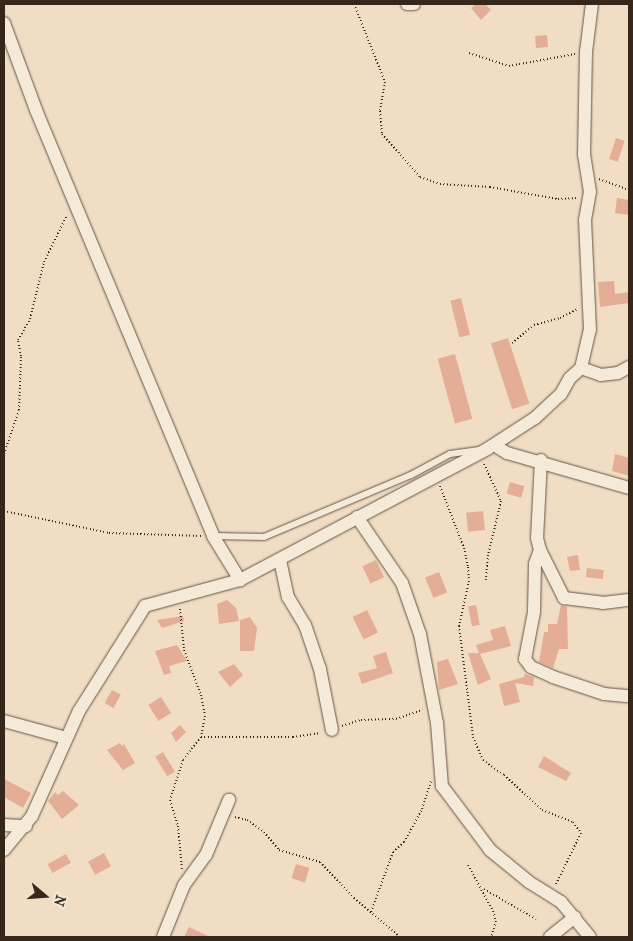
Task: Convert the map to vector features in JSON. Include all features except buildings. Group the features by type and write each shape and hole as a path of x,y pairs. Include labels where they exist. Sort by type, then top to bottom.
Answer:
{"street":[{"path":"407,4 414,4"},
{"path":"4,850 26,826 79,711 141,609 151,602 180,597 240,580 486,449 535,418 561,394 570,378 581,368 590,330 585,220 590,192 586,174 586,52 592,4"},
{"path":"4,23 36,110 75,199 213,536 240,580"},
{"path":"581,368 601,375 629,367"},
{"path":"486,449 541,460 629,488"},
{"path":"541,460 537,538 540,550 564,598 603,603 629,600"},
{"path":"357,517 402,583 420,634 434,706 442,786 490,850 529,882 553,896 575,917 590,937"},
{"path":"540,550 535,564 534,612 525,660 531,667 553,678 604,694 629,696"},
{"path":"280,560 288,597 305,625 320,669 332,730"},
{"path":"4,721 66,738"},
{"path":"163,937 184,886 206,854 229,800"},
{"path":"4,825 26,826"},
{"path":"550,937 575,917"}],"lane":[{"path":"213,536 264,537 411,474 450,454 486,449"}],"path":[{"path":"354,4 386,82 380,112 382,134 420,177 440,184 490,187 552,198 577,198 590,192"},
{"path":"469,53 509,66 586,52"},
{"path":"586,174 629,190"},
{"path":"4,454 19,410 18,340 30,319 44,262 75,199"},
{"path":"512,343 534,324 565,316 588,303"},
{"path":"486,449 502,501 488,555 486,580"},
{"path":"434,476 444,492 464,548 468,567 469,581 459,626 473,737 483,760 504,775 542,810 573,822 581,833 552,893 553,896"},
{"path":"4,511 110,533 213,536"},
{"path":"180,597 184,650 201,695 206,716 201,737 183,760 170,800 178,826 178,846 184,886"},
{"path":"201,737 293,737 332,730 361,720 396,719 434,706"},
{"path":"371,912 393,852 404,842 427,799 427,785 441,770"},
{"path":"222,816 247,820 264,832 279,850 320,862 371,912 400,937"},
{"path":"468,865 484,889 496,921 491,937"},
{"path":"484,889 536,919"}]}
